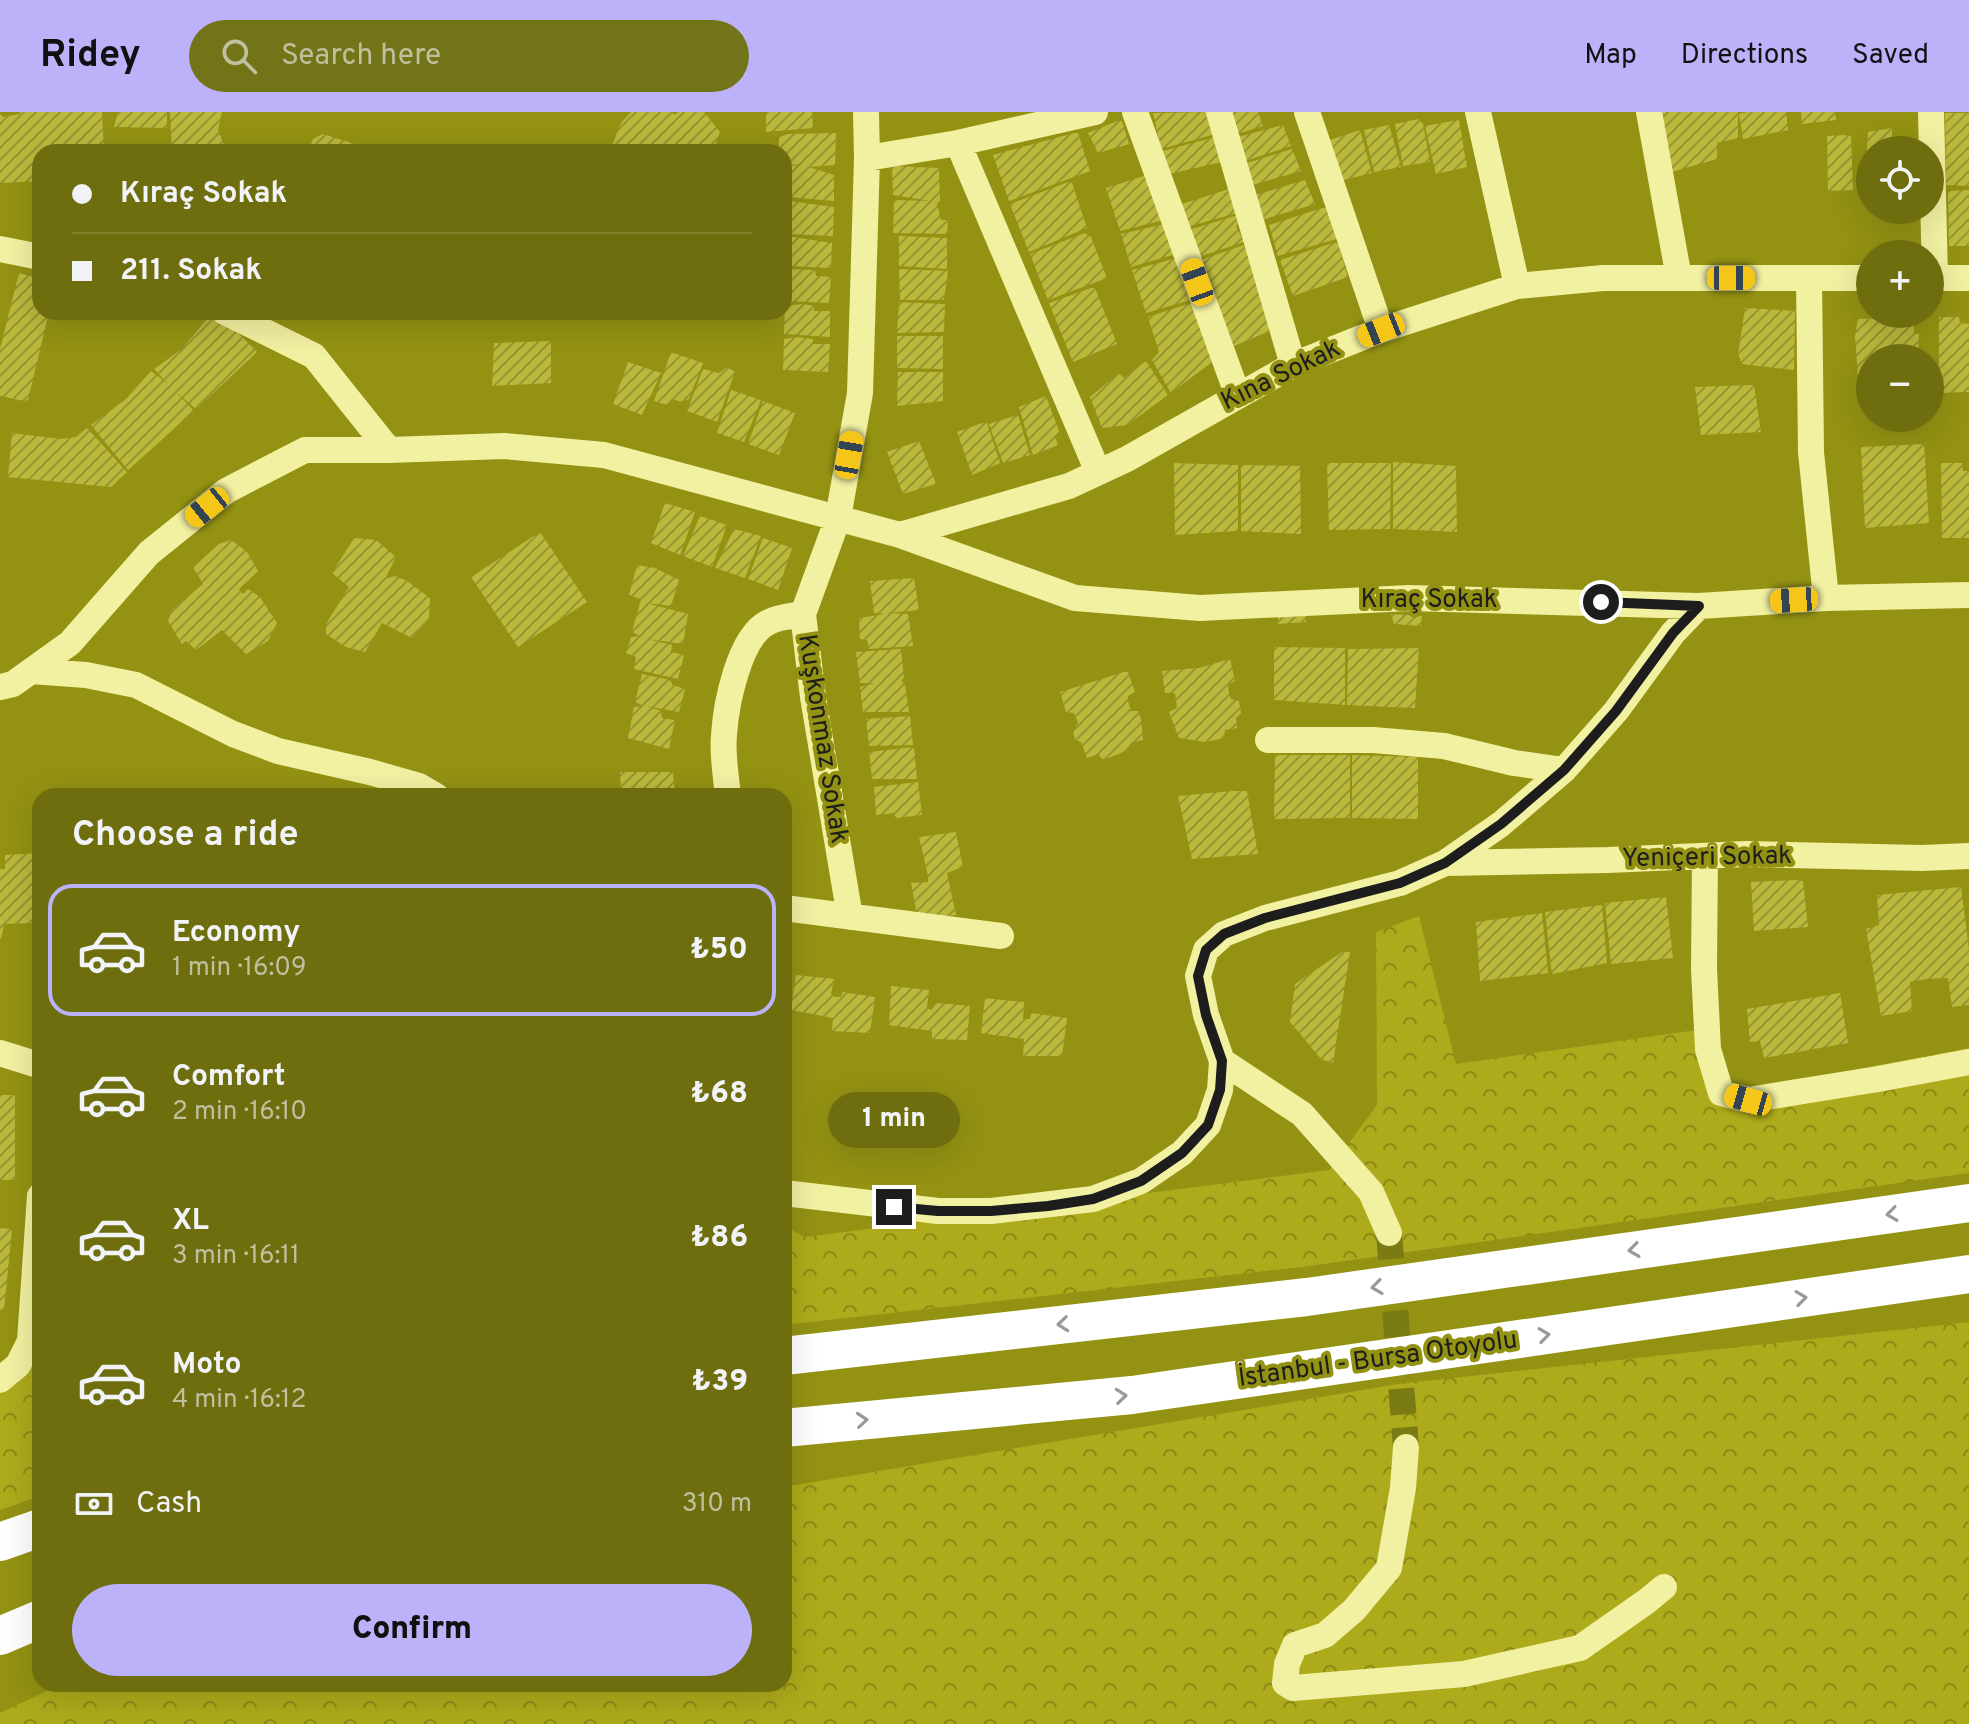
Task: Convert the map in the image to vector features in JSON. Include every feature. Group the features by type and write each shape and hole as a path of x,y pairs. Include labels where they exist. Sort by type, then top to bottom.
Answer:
{"highway":[{"path":"792,1355 1307,1297 1969,1203"},
{"name":"İstanbul - Bursa Otoyolu","path":"792,1427 1132,1395 1969,1274"},
{"path":"0,1542 32,1531"},
{"path":"0,1623 32,1612"},
{"path":"0,1636 32,1622"}],"street":[{"name":"Kuşkonmaz Sokak","path":"850,917 813,697 803,614 838,518 860,393 866,112"},
{"path":"867,158 958,143 1051,116 1095,112"},
{"path":"1135,112 1238,396"},
{"path":"1219,112 1293,365"},
{"path":"1307,112 1381,330"},
{"path":"1478,112 1517,286"},
{"path":"1649,112 1679,278"},
{"path":"1931,112 1932,240"},
{"path":"958,143 1098,472"},
{"path":"0,249 32,255"},
{"name":"Kına Sokak","path":"900,535 1069,486 1127,459 1293,365 1381,330 1517,286 1603,278 1856,278"},
{"path":"1809,278 1811,452 1826,598"},
{"path":"1944,278 1969,278"},
{"path":"241,320 314,356 389,450"},
{"name":"Kıraç Sokak","path":"0,687 13,684 70,643 149,553 226,491 305,450 504,446 604,455 900,535 1075,598 1200,608 1409,598 1699,606 1826,598 1969,595"},
{"path":"792,1194 938,1211 991,1211 1093,1199 1141,1181 1182,1153 1208,1125 1220,1090 1222,1061 1206,1015 1198,976 1206,950 1224,934 1265,918 1400,883 1445,863 1501,824 1564,770 1616,711 1673,633 1699,606"},
{"path":"727,788 723,738 735,673 750,640 767,623 803,614"},
{"path":"31,671 86,675 136,685 233,734 278,751 370,772 422,788"},
{"path":"1268,740 1373,740 1444,746 1514,763 1564,770"},
{"name":"Yeniçeri Sokak","path":"1445,863 1746,854 1922,858 1969,856"},
{"path":"1705,856 1704,969 1708,1049 1721,1093 1748,1100 1969,1062"},
{"path":"792,909 1001,936"},
{"path":"0,1053 32,1063"},
{"path":"1222,1061 1302,1114 1371,1192 1389,1233"},
{"path":"0,1380 18,1365 30,1341 32,1312"},
{"path":"1406,1447 1403,1488 1389,1568 1354,1610 1325,1635 1295,1645 1287,1664 1285,1683 1293,1688 1464,1674 1580,1648 1664,1587"}],"green space":[{"path":"1419,916 1456,1064 1697,1030 1731,1108 1864,1068 1969,1048 1969,1173 1302,1267 792,1324 792,1230 805,1237 1329,1170 1377,1105 1376,932"},
{"path":"1969,1322 1969,1724 0,1724 0,1713 45,1692 792,1692 792,1486 1398,1384"},
{"path":"32,1358 32,1499 0,1510 0,1364"}],"building":[{"path":"102,112 104,144 32,144 32,181 0,183 0,114 3,117"},
{"path":"118,112 167,112 167,128 114,127"},
{"path":"170,112 222,112 218,130 224,144 172,144"},
{"path":"631,112 671,112 675,115 678,112 704,112 720,132 716,144 613,144 621,123"},
{"path":"766,112 812,112 813,128 766,132"},
{"path":"1207,112 1212,135 1161,149 1153,113"},
{"path":"1231,112 1258,112 1263,126 1237,134"},
{"path":"1658,112 1738,112 1738,138 1717,143 1717,159 1668,173"},
{"path":"1786,112 1788,130 1743,139 1739,114"},
{"path":"1801,112 1835,112 1836,120 1802,124"},
{"path":"1945,113 1969,113 1969,186 1946,185"},
{"path":"1418,119 1423,124 1430,162 1403,166 1395,124"},
{"path":"1459,120 1467,167 1436,174 1425,126"},
{"path":"1122,121 1129,144 1098,153 1088,133"},
{"path":"1283,125 1291,146 1245,161 1238,137"},
{"path":"1389,125 1401,167 1374,172 1364,130"},
{"path":"1892,128 1892,136 1868,136 1868,132"},
{"path":"1360,130 1372,173 1343,180 1327,141"},
{"path":"836,133 835,165 809,167 834,175 834,201 792,197 792,166 802,165 792,164 792,144 779,144 779,137"},
{"path":"1078,133 1090,171 1009,201 993,155"},
{"path":"323,134 355,144 311,144 313,139"},
{"path":"1827,136 1851,136 1853,190 1828,191"},
{"path":"1215,137 1222,162 1164,175 1159,152"},
{"path":"1292,149 1301,171 1252,185 1247,163"},
{"path":"892,166 939,168 940,201 937,203 941,220 948,220 947,234 893,233 894,200 930,201 893,195"},
{"path":"1149,176 1164,220 1120,231 1106,188"},
{"path":"1305,180 1315,204 1262,220 1256,195"},
{"path":"1072,183 1087,228 1029,252 1010,204"},
{"path":"1229,189 1237,213 1187,227 1179,205"},
{"path":"1969,190 1969,246 1949,246 1948,191"},
{"path":"792,201 834,207 833,236 792,234"},
{"path":"1327,208 1337,239 1278,256 1269,225"},
{"path":"1238,215 1242,220 1236,226 1244,242 1198,257 1189,230"},
{"path":"1164,224 1176,254 1131,267 1121,234"},
{"path":"1085,233 1091,237 1107,278 1048,300 1030,254"},
{"path":"899,236 947,238 947,269 899,266"},
{"path":"792,237 832,243 831,268 792,266"},
{"path":"1338,243 1348,277 1293,296 1280,260"},
{"path":"1244,245 1279,327 1234,346 1198,261"},
{"path":"1177,258 1190,300 1146,313 1132,270"},
{"path":"792,269 815,270 816,276 831,277 829,303 792,301"},
{"path":"899,269 948,271 944,300 900,300"},
{"path":"19,273 32,277 32,320 47,320 28,400 0,396 0,349"},
{"path":"1095,288 1117,344 1073,362 1049,303"},
{"path":"899,302 945,304 944,332 897,333"},
{"path":"803,304 814,306 814,311 830,311 830,337 784,334 784,320 792,320 792,305"},
{"path":"1192,304 1212,362 1171,393 1152,360 1159,352 1148,317"},
{"path":"1745,308 1795,311 1794,370 1742,364 1738,354"},
{"path":"1944,317 1959,317 1960,323 1969,324 1969,392 1944,393 1944,344 1939,344 1939,328 1944,328"},
{"path":"206,320 216,320 228,323 257,352 196,409 175,391 194,411 128,470 91,425 126,399 151,371 168,384 154,369 182,349"},
{"path":"1856,328 1914,328 1914,334 1919,334 1919,344 1856,344 1856,350 1855,336"},
{"path":"897,336 943,336 943,369 897,368"},
{"path":"784,339 813,339 813,344 830,344 828,372 783,370"},
{"path":"551,341 551,383 492,386 494,343"},
{"path":"671,352 703,363 689,399 682,402 672,399 667,405 654,401"},
{"path":"1146,361 1168,395 1127,425 1102,428 1090,397 1119,373 1124,378"},
{"path":"628,362 661,373 642,415 613,404"},
{"path":"727,367 735,372 717,422 687,411 703,369 719,373"},
{"path":"898,372 943,372 943,401 897,406"},
{"path":"1754,385 1761,432 1701,435 1695,387"},
{"path":"731,390 761,400 744,442 717,433"},
{"path":"1046,396 1059,431 1055,437 1058,445 1033,455 1019,407"},
{"path":"763,401 795,413 779,455 748,444"},
{"path":"1018,415 1030,455 1003,463 989,424"},
{"path":"987,423 1000,463 972,475 957,432"},
{"path":"87,428 127,472 111,487 8,477 12,433 61,439 76,437"},
{"path":"919,441 936,484 903,494 887,452"},
{"path":"1924,444 1929,523 1865,528 1861,447"},
{"path":"1393,462 1456,466 1457,532 1393,529"},
{"path":"1174,463 1238,465 1238,531 1175,535"},
{"path":"1327,463 1391,463 1390,529 1329,530"},
{"path":"1941,463 1962,463 1963,471 1969,471 1969,538 1942,538"},
{"path":"1241,465 1300,466 1301,534 1241,531"},
{"path":"665,503 695,512 680,555 651,543"},
{"path":"700,516 727,525 712,567 683,556"},
{"path":"734,529 761,536 745,578 715,568"},
{"path":"540,532 587,602 518,647 471,577"},
{"path":"354,538 376,540 396,557 385,579 395,576 407,581 430,598 429,619 412,638 382,623 365,652 346,647 326,634 326,624 349,587 332,573"},
{"path":"763,538 792,548 778,590 748,579"},
{"path":"231,540 247,552 258,571 239,589 243,594 248,589 260,597 277,623 268,641 246,654 222,630 196,650 186,641 182,644 168,621 172,610 203,584 193,567 219,544"},
{"path":"637,565 655,568 679,580 671,606 646,603 688,614 683,644 647,639 672,645 671,652 684,655 678,679 634,669 636,657 626,653 631,637 640,636 632,632 641,599 629,595"},
{"path":"914,578 919,610 887,613 908,614 913,646 869,649 867,640 860,639 859,618 885,614 874,613 870,581"},
{"path":"1278,612 1306,615 1306,622 1278,624"},
{"path":"1391,614 1422,616 1421,626 1394,624"},
{"path":"1274,647 1345,648 1345,705 1274,700"},
{"path":"1419,648 1415,708 1347,705 1348,649"},
{"path":"901,649 904,678 901,680 905,685 909,712 863,712 860,687 875,683 860,683 856,652"},
{"path":"1230,659 1235,681 1228,684 1229,694 1231,699 1239,701 1241,713 1236,718 1237,728 1225,730 1224,738 1205,742 1179,738 1169,712 1177,708 1175,693 1165,693 1162,671 1199,668"},
{"path":"1128,672 1135,692 1128,696 1128,701 1131,711 1138,711 1143,740 1131,743 1127,751 1108,758 1102,759 1098,754 1087,758 1081,742 1075,740 1073,731 1078,723 1074,713 1066,712 1060,692"},
{"path":"642,674 670,680 673,685 685,689 679,712 646,706 661,711 662,718 675,720 669,749 628,738 634,707 644,706 635,702"},
{"path":"910,716 913,745 869,746 866,719"},
{"path":"914,747 917,779 872,779 869,752"},
{"path":"1275,755 1350,755 1350,818 1274,819"},
{"path":"1352,755 1418,757 1418,819 1352,818"},
{"path":"620,772 673,772 674,788 621,788"},
{"path":"918,782 922,815 896,818 894,813 876,815 874,787"},
{"path":"1247,791 1258,854 1192,859 1178,796"},
{"path":"956,832 963,867 947,873 956,915 918,920 911,883 928,882 919,837"},
{"path":"32,853 32,923 4,924 0,939 0,869 5,869 5,855"},
{"path":"1803,881 1808,927 1754,931 1751,882"},
{"path":"1961,887 1969,949 1969,1005 1952,1007 1948,978 1927,979 1910,982 1912,1011 1881,1016 1866,929 1879,925 1877,895"},
{"path":"1666,897 1673,958 1611,964 1605,903"},
{"path":"1602,905 1607,963 1552,974 1545,912"},
{"path":"1542,913 1548,973 1480,981 1476,922"},
{"path":"1342,952 1350,952 1333,1063 1321,1059 1290,1022 1295,984"},
{"path":"796,975 834,979 831,994 835,997 841,997 843,992 875,997 870,1033 832,1031 833,1018 792,1010"},
{"path":"891,986 929,990 927,1007 931,1010 937,1003 970,1006 967,1040 932,1039 932,1031 889,1025"},
{"path":"1840,993 1848,1043 1764,1058 1760,1041 1750,1042 1747,1009"},
{"path":"985,998 1024,1002 1023,1019 1030,1019 1031,1013 1067,1018 1062,1056 1023,1056 1024,1039 981,1033"},
{"path":"0,1095 15,1095 15,1180 0,1180"},
{"path":"0,1228 12,1229 4,1310 0,1310"}],"tunnel":[{"path":"1389,1233 1406,1447"}],"route":[{"path":"894,1207 991,1211 1093,1199 1141,1181 1182,1153 1208,1125 1220,1090 1222,1061 1206,1015 1198,976 1206,950 1224,934 1265,918 1400,883 1445,863 1501,824 1564,770 1616,711 1673,633 1699,606 1601,602"}]}
